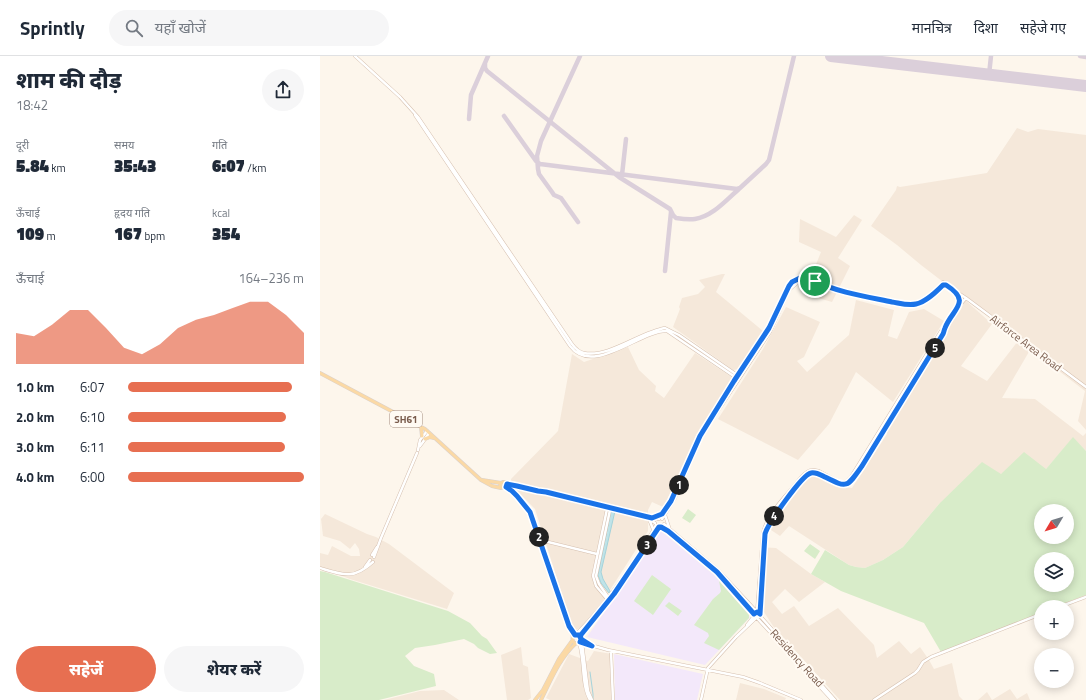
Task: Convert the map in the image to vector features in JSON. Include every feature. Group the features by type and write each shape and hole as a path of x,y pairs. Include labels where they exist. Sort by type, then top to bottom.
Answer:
{"main road":[{"name":"SH61","path":"320,373 421,427 481,480 492,486 501,488"},
{"path":"421,427 424,438 434,438"},
{"path":"481,480 501,483 504,482 529,510 569,626 579,641"},
{"path":"501,483 501,488 507,486"},
{"path":"575,635 579,641"},
{"path":"535,700 541,694 559,659 579,641"},
{"path":"541,700 561,661 579,641"}],"street":[{"path":"355,56 400,96 418,117 576,349 584,353 595,354 614,348 650,332 665,328 679,335 738,378 702,435 677,494 659,519 658,526 614,594 579,641 583,658 586,692 591,700"},
{"name":"Airforce Area Road","path":"738,378 770,332 789,290 803,279 813,280 837,290 870,298 911,305 924,301 944,285 962,295 1086,387"},
{"path":"954,290 960,303"},
{"path":"757,615 763,533 765,525 773,512 795,484 808,471 819,471 840,482 849,480 941,331 958,307 962,295"},
{"path":"960,303 966,298"},
{"path":"960,303 971,302"},
{"path":"701,700 707,670 757,615 765,534 775,514 799,484 811,472 840,484 850,482 862,466 943,334 945,327"},
{"path":"373,556 417,452 420,440 424,438 428,432"},
{"path":"507,486 517,486 650,519 659,519 719,571 757,615"},
{"path":"607,598 596,586 593,579 597,554 608,508"},
{"path":"607,598 598,584 596,576 608,508"},
{"path":"650,519 663,514"},
{"path":"663,514 669,528"},
{"path":"650,519 658,526 668,531 708,564 757,615"},
{"path":"650,519 654,530"},
{"path":"575,635 607,598 654,530 658,526 664,524"},
{"path":"540,540 597,554"},
{"path":"320,568 342,575 356,573 364,569 371,561"},
{"path":"1074,601 1086,597"},
{"name":"Residency Road","path":"757,615 831,700"},
{"name":"Residency Road","path":"757,615 835,700"},
{"path":"874,700 918,670 923,662 931,657 1034,617"},
{"path":"579,641 592,646 743,677 785,692 801,700"},
{"path":"611,650 613,700"}],"shaded area":[{"path":"1017,128 1028,132 1038,129 1086,135 1086,430 1078,421 1085,391 871,226 896,190 897,186 900,187 987,173"},
{"path":"854,215 862,220 838,258 850,266 832,302 801,291 813,272 821,252 799,242 800,219 836,237"},
{"path":"725,274 716,292 763,331 740,369 733,370 673,327 680,309 679,307 682,298 698,294 705,287 699,280"},
{"path":"964,299 992,324 961,366 987,381 1018,341 1030,350 1002,398 1035,399 1083,436 1086,433 1086,451 1073,438 1046,469 1000,474 939,504 903,547 883,560 865,568 849,565 789,526 780,536 768,528 801,482 809,474 813,473 843,487 852,488 887,434 887,427 947,330 948,325"},
{"path":"856,300 894,310 888,336 897,339 909,312 924,309 944,321 893,402 856,372 829,424 798,460 718,419 763,349 786,307 820,322 804,357 797,361 807,372 849,335"},
{"path":"628,347 639,370 656,386 655,391 664,398 695,353 733,378 700,428 678,479 663,507 652,502 648,510 648,531 599,607 581,627 576,630 572,626 535,509 511,487 511,479 558,431 572,354 584,362"},
{"path":"325,514 389,544 454,593 447,609 350,579 320,567 320,553 328,555 332,546 351,556 360,556 359,549 355,543 350,549 340,541 323,536 321,519"},
{"path":"661,531 714,575 750,617 705,665 587,637"},
{"path":"760,547 776,548 811,574 825,582 799,602 785,589 772,602 782,614 794,606 809,626 838,608 874,645 877,658 899,641 911,654 920,647 934,669 952,663 959,696 963,700 840,700 773,626 764,612 757,607"},
{"path":"521,647 523,665 528,667 531,698 528,700 507,700 501,655"},
{"path":"594,651 612,654 614,700 550,700 546,698 569,654 588,661"},
{"path":"614,654 703,674 697,700 615,700"},
{"path":"740,683 764,689 786,698 785,700 736,700"},
{"path":"1010,689 1017,699 1027,693 1030,700 992,700"},
{"path":"444,690 459,700 384,700 420,691"},
{"path":"987,692 992,700 978,700"}],"green space":[{"path":"1073,437 1086,451 1086,595 1073,600 1034,600 1034,616 941,652 924,623 841,591 811,574 825,550 849,565 856,567 865,568 883,560 903,547 939,504 982,462 1001,474 1024,452 1046,469"},
{"path":"688,509 696,515 690,523 682,518"},
{"path":"810,544 820,551 815,559 804,551"},
{"path":"320,571 448,611 470,623 482,636 487,639 497,653 490,654 464,639 415,648 405,656 414,666 434,674 436,686 379,700 320,700"},
{"path":"652,575 671,589 653,615 634,601"},
{"path":"719,581 749,615 749,618 719,650 704,643 709,636 708,633 694,625 713,599 720,593"},
{"path":"669,602 682,611 678,616 665,606"}],"water":[{"path":"611,510 615,511 601,572 610,591 609,593 601,583 598,575"}],"waterway":[{"path":"590,672 593,699"}],"taxiway":[{"path":"469,119 471,95 488,56"},
{"path":"578,222 561,198 554,195 539,174 537,156 541,141 580,56"},
{"path":"504,116 536,161 540,164 737,189 740,188 769,160 794,56"},
{"path":"989,75 991,56"},
{"path":"1080,56 1086,57"},
{"path":"485,64 487,71 619,177 670,209 676,218 693,219 708,215 739,189"},
{"path":"622,175 626,139"},
{"path":"665,271 671,212"}],"runway":[{"path":"831,56 1086,86"}],"route":[{"path":"815,281 802,277 792,282 789,286 769,328 706,425 676,490 662,514 652,518 564,496 507,484 506,487 517,496 530,512 569,626 575,635 579,635 581,637 581,639 592,646 580,642 581,640 581,637 580,636 588,626 604,607 614,594 659,527 668,531 708,564 752,610 754,614 757,612 760,614 765,534 775,514 784,501 811,472 835,483 846,484 850,482 862,466 943,334 945,327 959,303 958,296 954,290 946,285 943,285 936,290 921,303 911,305 870,298 837,290 815,281"}]}
